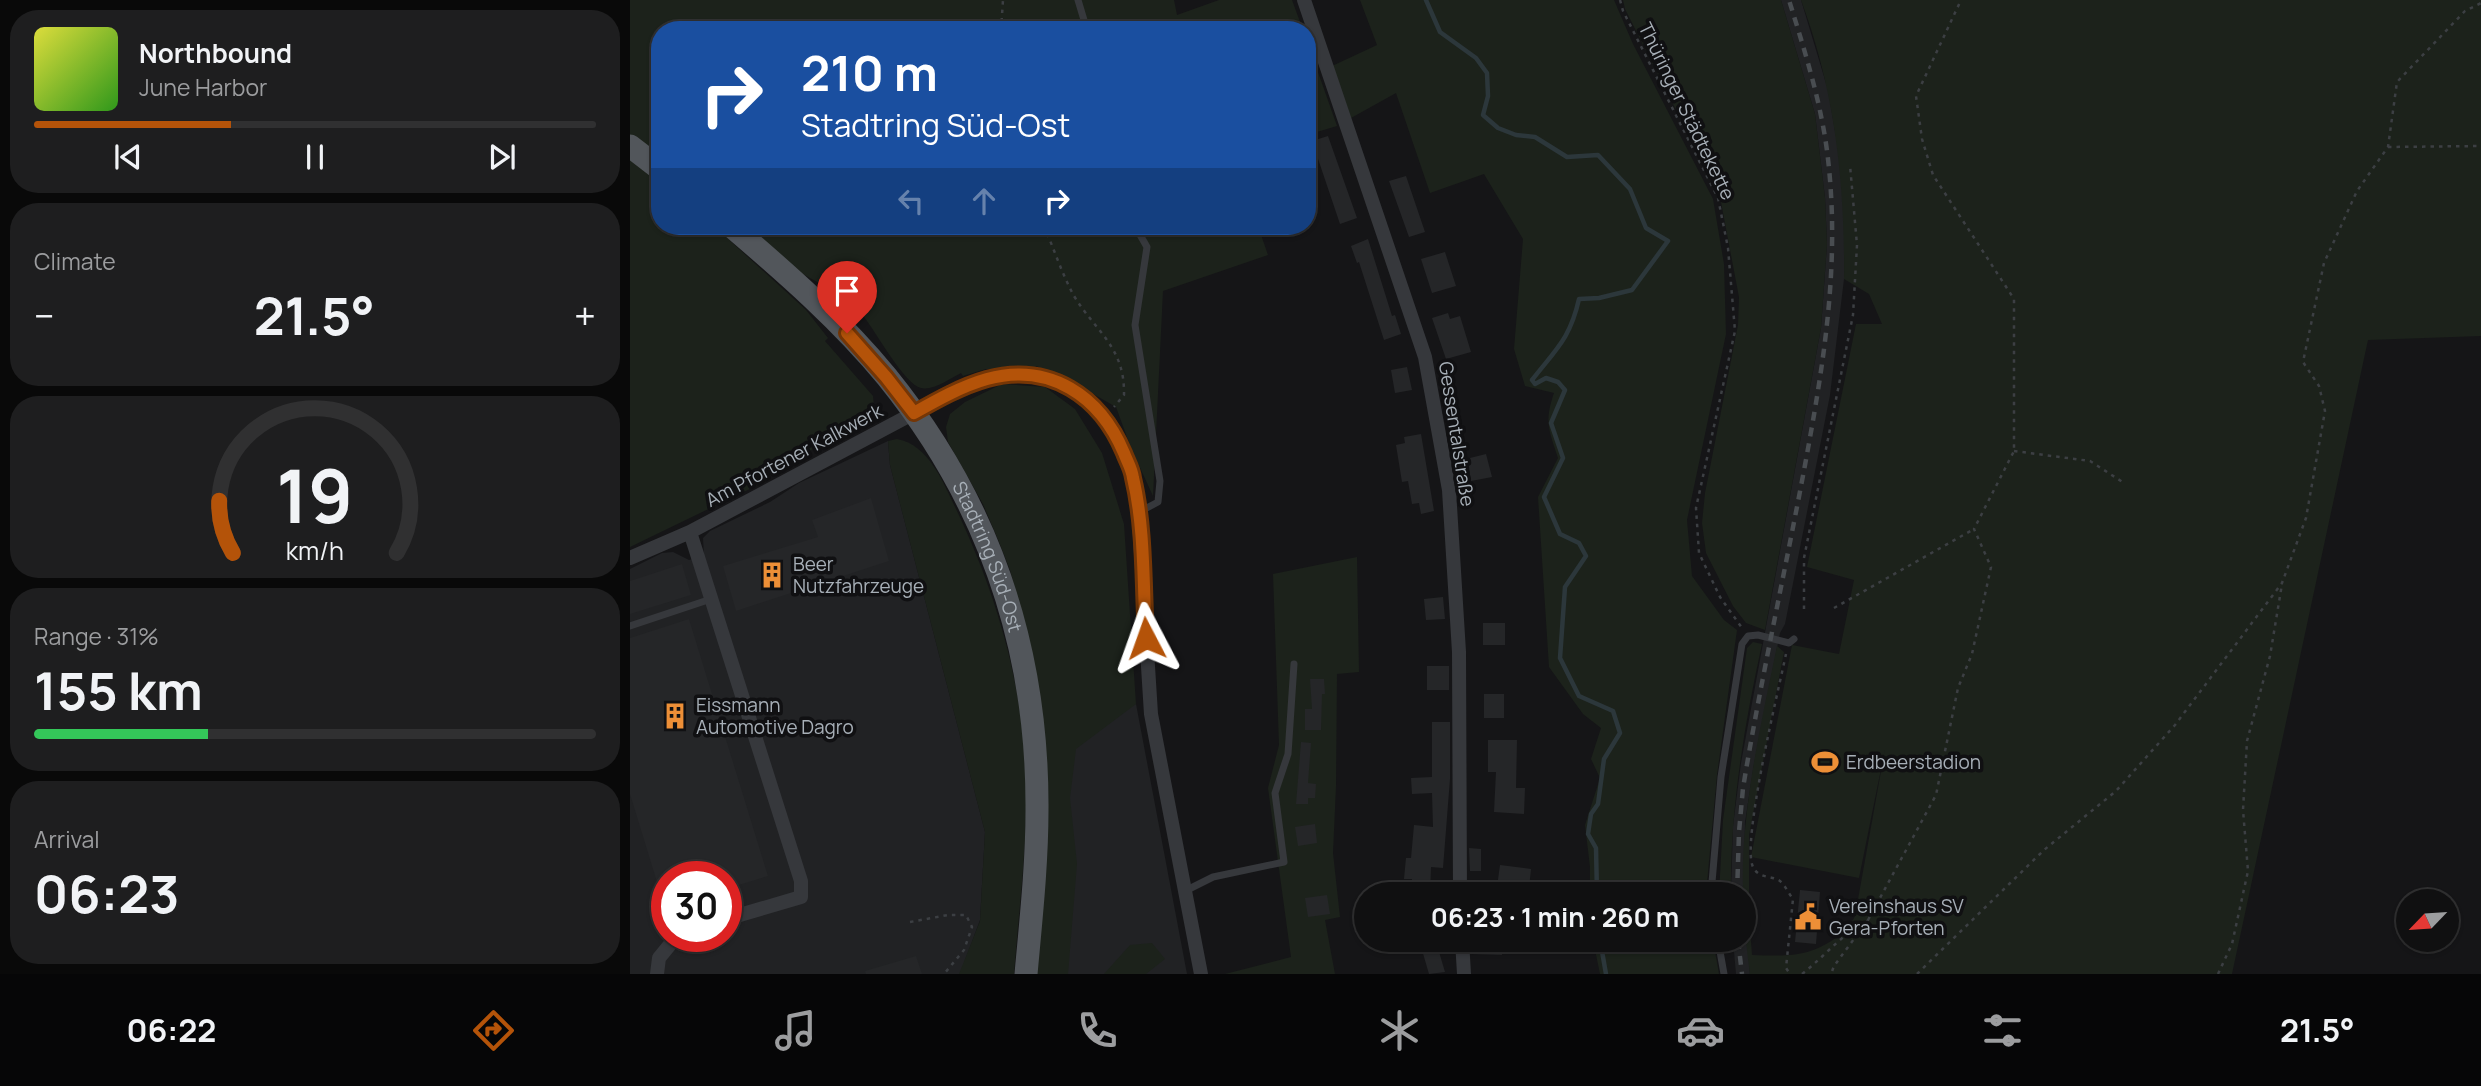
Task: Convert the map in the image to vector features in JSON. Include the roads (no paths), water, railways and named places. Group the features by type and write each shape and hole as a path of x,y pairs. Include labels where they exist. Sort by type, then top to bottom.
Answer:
{"main road":[{"path":"630,146 651,162"},
{"name":"Stadtring Süd-Ost","path":"741,235 819,304 871,359 914,413 950,469 979,523 1000,574 1023,659 1035,752 1037,809 1033,903 1026,974"}],"street":[{"name":"Gessentalstraße","path":"1304,0 1311,21"},
{"name":"Gessentalstraße","path":"1316,35 1425,357 1446,477 1459,652 1460,882"},
{"name":"Am Pfortener Kalkwerk","path":"630,558 690,532 948,395 988,379 1019,375 1044,376 1068,386 1086,398 1118,439 1133,475 1138,512 1151,714 1201,974"},
{"path":"690,532 801,881 801,897 742,914"},
{"path":"657,974 659,957 663,952"},
{"path":"1463,952 1464,974"}],"lane":[{"path":"1078,0 1084,21"},
{"path":"1138,512 1158,502 1160,481 1135,325 1147,247 1140,235"},
{"path":"630,626 711,599"},
{"path":"1713,882 1721,777 1742,644 1748,636 1758,635 1792,641"},
{"path":"1185,891 1213,877 1284,862 1275,793 1287,754 1294,664"},
{"path":"1720,952 1724,974"}],"waterway":[{"path":"1426,0 1440,32 1476,58 1487,73 1488,96 1483,115 1498,128 1516,135 1535,137 1567,157 1598,155 1630,189 1646,228 1668,241 1632,290 1599,298 1579,299 1567,334 1532,380 1535,384 1546,378 1558,382 1565,390 1551,423 1563,458 1544,497 1560,534 1579,543 1586,556 1565,587 1560,658 1579,696 1613,711 1620,733 1604,759 1598,804 1591,814 1588,834 1596,848 1597,882"},
{"path":"1602,952 1606,974"}],"railway":[{"path":"1737,882 1743,788 1812,427 1824,351 1831,275 1831,198 1822,119 1789,0"},
{"path":"1739,952 1742,974"}],"place":[{"name":"Beer Nutzfahrzeuge","path":"772,575"},
{"name":"Eissmann Automotive Dagro","path":"675,716"},
{"name":"Erdbeerstadion","path":"1825,762"},
{"name":"Vereinshaus SV Gera-Pforten","path":"1808,917"}]}
